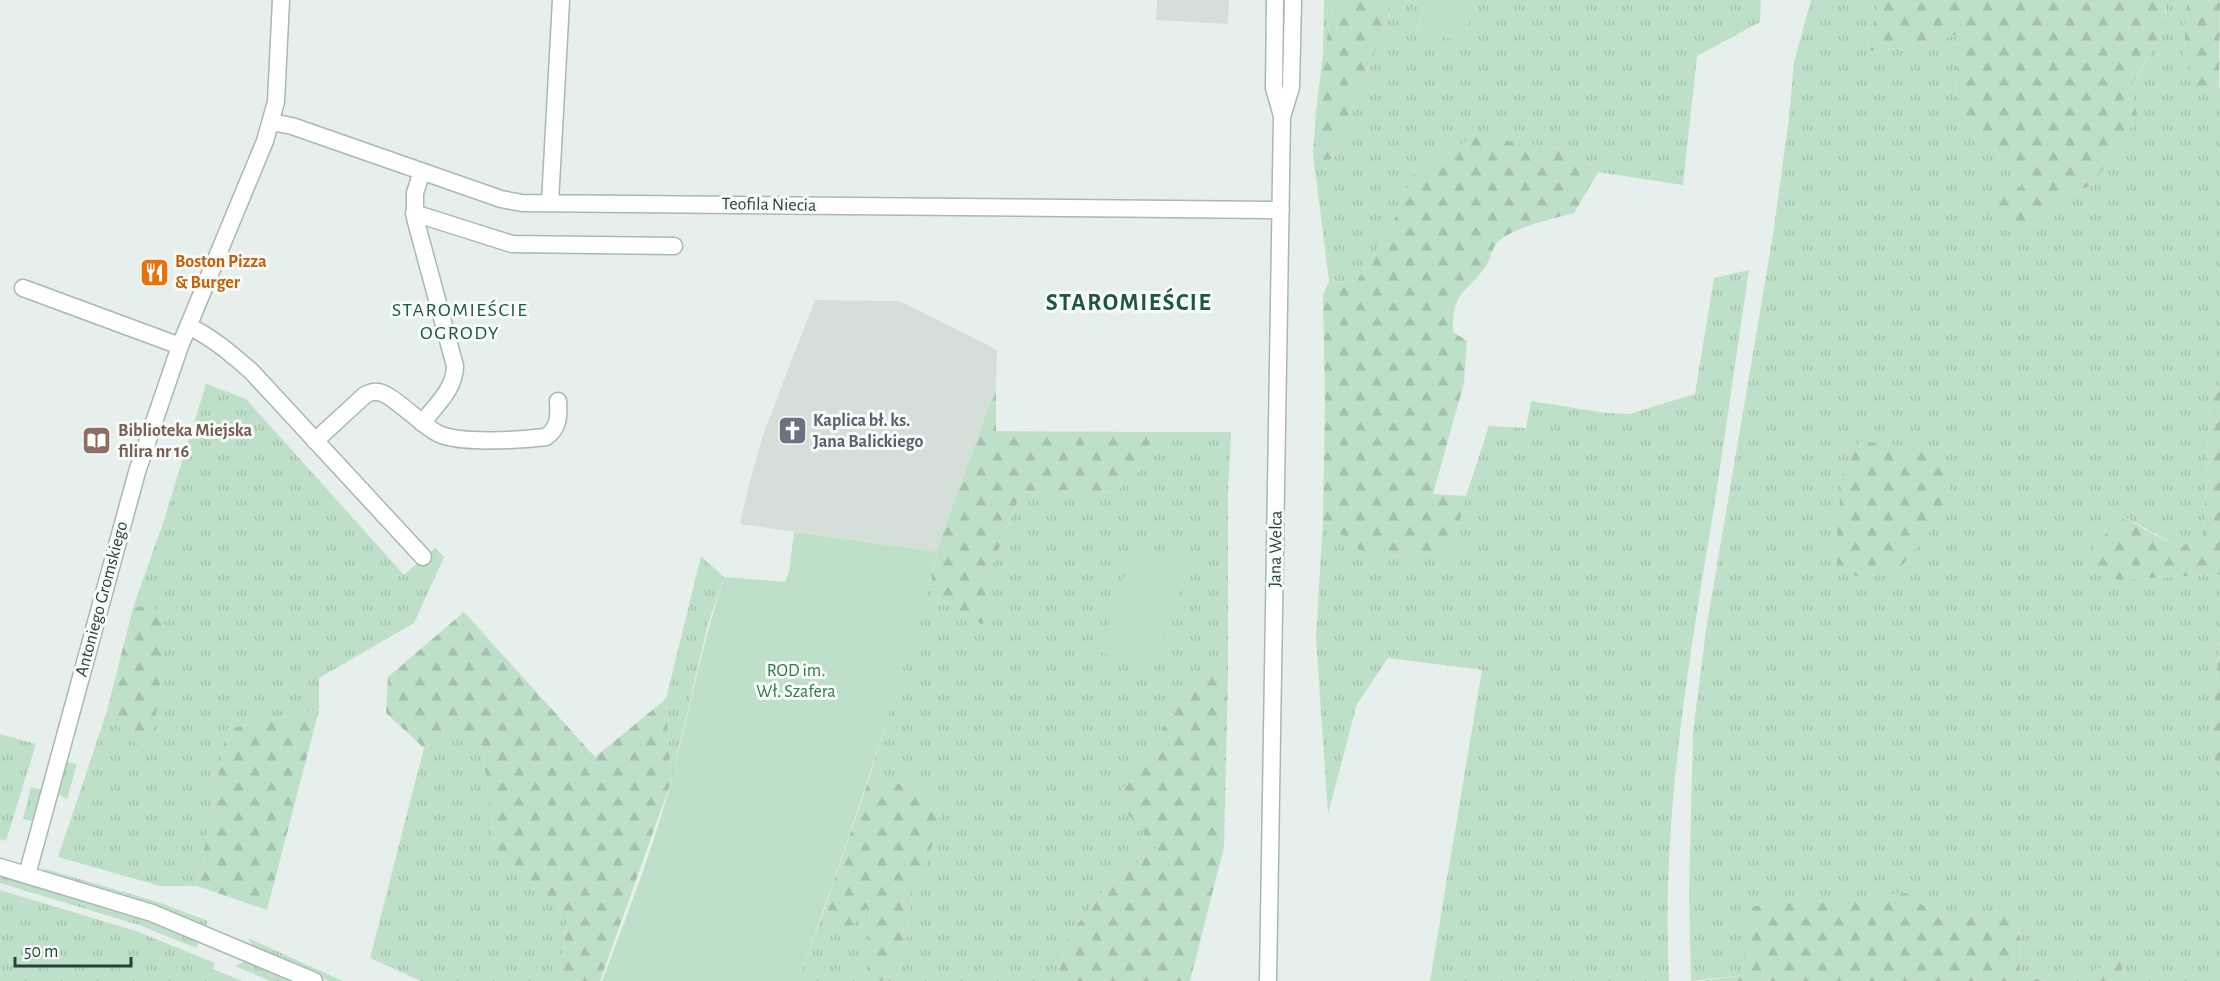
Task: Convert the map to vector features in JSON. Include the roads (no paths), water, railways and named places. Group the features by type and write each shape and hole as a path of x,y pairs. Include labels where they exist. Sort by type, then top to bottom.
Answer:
{"street":[{"name":"Antoniego Gromskiego","path":"27,875 137,472 180,346 265,141 276,102 281,0"},
{"path":"550,203 561,0"},
{"name":"Jana Welca","path":"1275,0 1274,88 1282,117"},
{"name":"Jana Welca","path":"1268,981 1282,117 1290,87 1293,0"},
{"name":"Teofila Niecia","path":"270,122 292,126 501,199 522,203 1281,210"},
{"path":"422,171 414,193 414,213 455,366 455,377 450,387 422,423"},
{"path":"414,213 512,244 674,246"},
{"path":"23,288 180,346"},
{"path":"188,326 207,335 251,371 423,557"},
{"path":"315,441 347,410 372,392 380,392 391,398 439,434 456,439 546,437 557,425 558,401"},
{"path":"0,867 152,913 314,981"}],"place":[{"name":"Boston Pizza & Burger","path":"154,272"},
{"name":"Kaplica bł. ks. Jana Balickiego","path":"792,431"},
{"name":"Biblioteka Miejska filira nr 16","path":"97,441"}],"district":[{"name":"STAROMIEŚCIE","path":"1129,303"},
{"name":"STAROMIEŚCIE OGRODY","path":"460,322"}],"park label":[{"name":"ROD im. Wł. Szafera","path":"796,681"}]}
